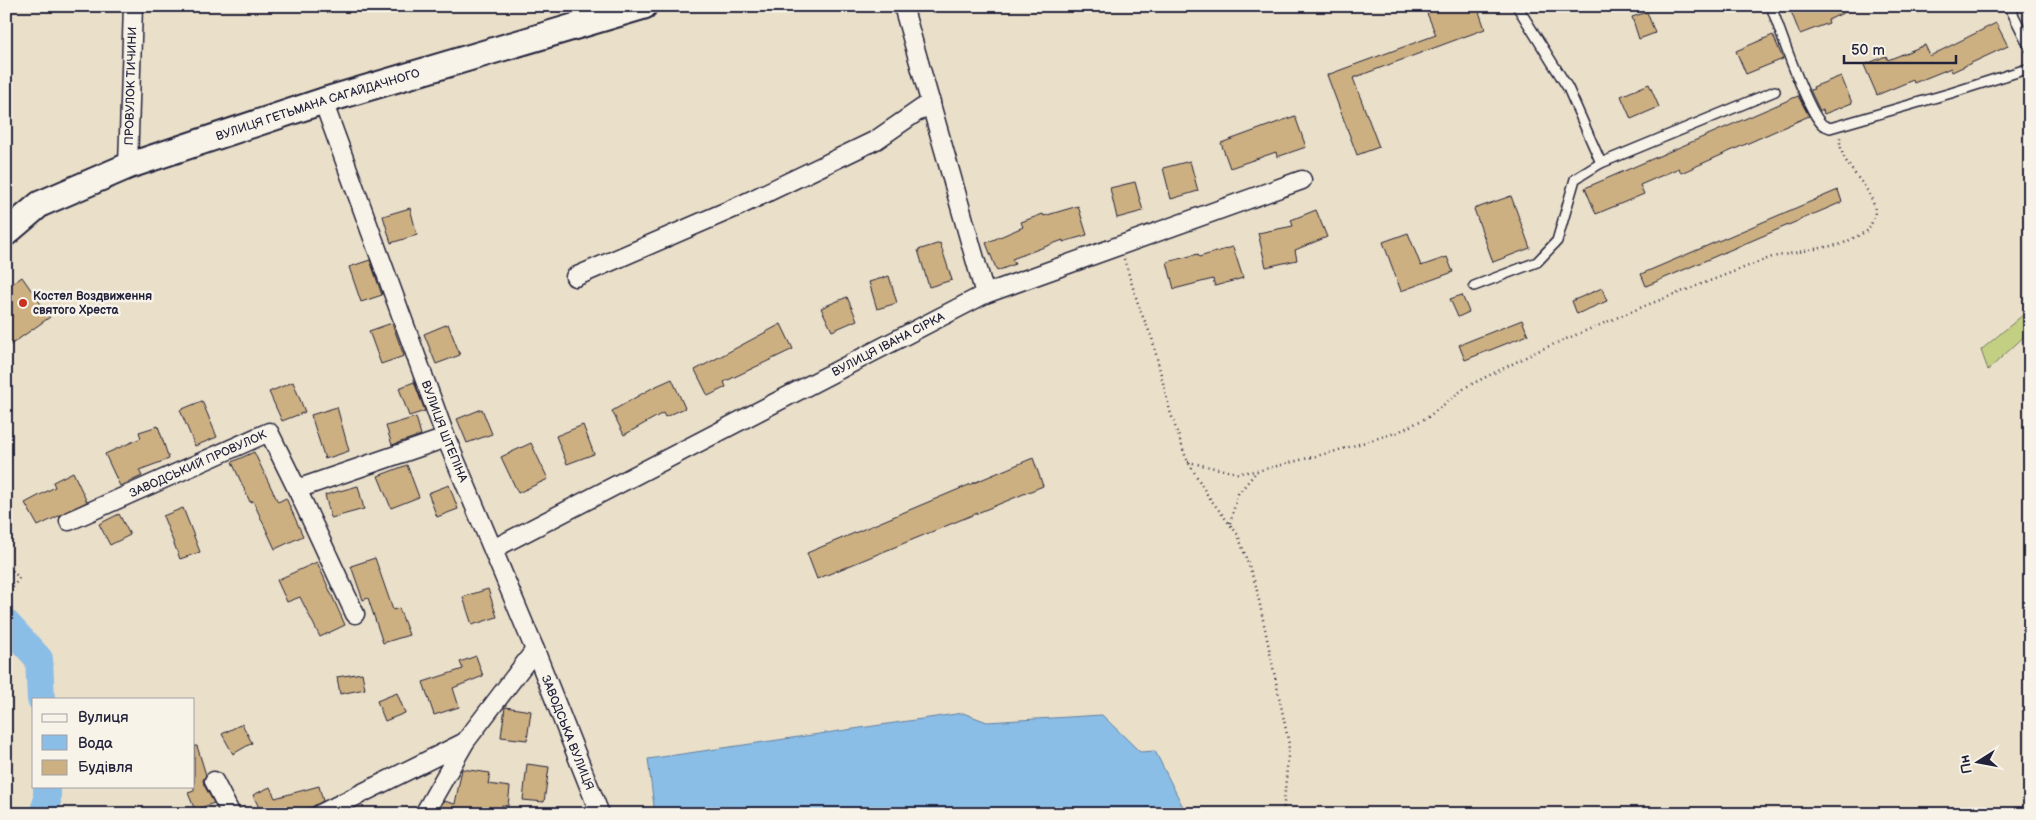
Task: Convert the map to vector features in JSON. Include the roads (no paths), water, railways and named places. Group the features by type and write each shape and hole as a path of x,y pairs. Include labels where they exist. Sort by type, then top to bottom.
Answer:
{"main road":[{"name":"ВУЛИЦЯ ГЕТЬМАНА САГАЙДАЧНОГО","path":"6,233 40,204 128,166 323,101 611,10 644,6"}],"street":[{"name":"ПРОВУЛОК ТИЧИНИ","path":"128,166 133,6"},
{"path":"903,6 985,294"},
{"name":"ВУЛИЦЯ ШТЕПІНА","path":"323,101 446,438 535,650"},
{"path":"575,277 739,206 876,140 931,102"},
{"name":"ВУЛИЦЯ ІВАНА СІРКА","path":"493,549 985,294 1302,180"},
{"name":"ЗАВОДСЬКИЙ ПРОВУЛОК","path":"69,521 269,432 355,614"},
{"path":"297,489 446,438"},
{"path":"424,814 465,742 535,650"},
{"name":"ЗАВОДСЬКА ВУЛИЦЯ","path":"535,650 600,814"},
{"path":"320,814 465,742"},
{"path":"214,781 231,814"}],"lane":[{"path":"1517,6 1568,88 1601,164"},
{"path":"1771,6 1802,86 1816,115 1822,124 1830,128 2030,68"},
{"path":"2009,6 2030,48"},
{"path":"1474,286 1537,262 1557,241 1575,179 1601,164 1775,91"}],"water":[{"path":"963,713 987,722 1102,715 1140,752 1155,751 1183,807 1147,814 655,814 648,759"}],"waterway":[{"path":"6,623 39,659 41,698"},
{"path":"43,814 47,802 47,788"}],"place":[{"name":"Костел Воздвиження святого Хреста","path":"23,303"}]}
